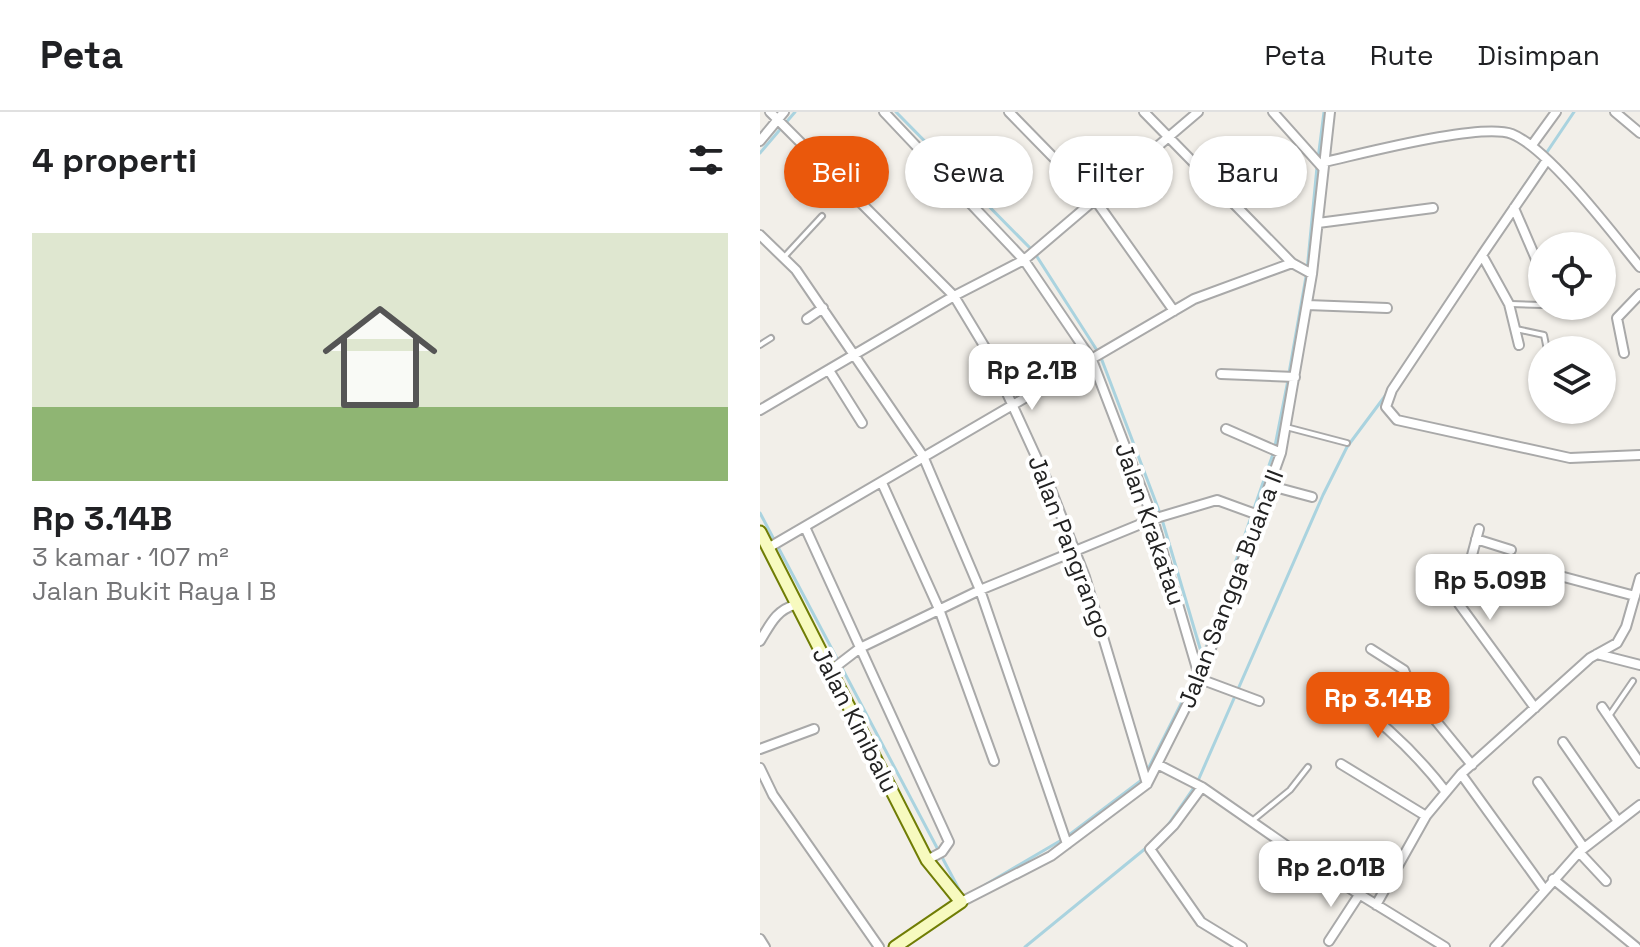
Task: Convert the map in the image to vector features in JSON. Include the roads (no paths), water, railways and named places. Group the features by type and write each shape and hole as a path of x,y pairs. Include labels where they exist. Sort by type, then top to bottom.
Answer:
{"street":[{"name":"Jalan Pangrango","path":"770,112 781,115 954,296 1013,404 1074,549 1126,704 1147,784"},
{"name":"Jalan Krakatau","path":"884,112 1024,260 1092,360 1153,519 1200,679"},
{"path":"1009,112 1049,153"},
{"path":"1144,112 1169,136 1198,112"},
{"path":"1273,112 1324,165 1483,133 1506,132 1533,146 1546,159 1640,267"},
{"name":"Jalan Sangga Buana II","path":"961,902 1067,844 1147,784 1200,679 1261,516 1281,453 1312,274 1330,112"},
{"path":"1533,146 1556,112"},
{"path":"1615,112 1640,133"},
{"path":"760,141 781,115"},
{"path":"1173,140 1292,263 1312,274"},
{"path":"1546,159 1392,390 1386,407 1397,420 1557,455 1640,455"},
{"path":"760,410 830,372 954,296 1024,260 1087,208"},
{"path":"1101,208 1174,311"},
{"path":"1318,223 1433,208"},
{"path":"1514,208 1528,240"},
{"path":"760,235 785,256 857,355 923,456 980,590 1067,844"},
{"path":"1482,255 1509,304 1519,345"},
{"path":"763,542 805,527 1194,299 1292,263"},
{"path":"1624,353 1617,318 1640,294"},
{"path":"1307,305 1387,308"},
{"path":"807,319 823,308"},
{"path":"830,372 862,423"},
{"path":"1221,374 1295,377"},
{"path":"1226,429 1281,453"},
{"path":"882,483 939,609 994,761"},
{"path":"1271,486 1312,497"},
{"path":"830,671 860,648 939,609 1074,549 1153,519 1217,500 1261,516"},
{"path":"805,527 949,842 942,852 927,860"},
{"path":"1479,529 1459,604 1535,708"},
{"path":"1476,539 1511,550"},
{"name":"Jalan Kinibalu","path":"763,542 927,860 961,902"},
{"path":"1519,565 1635,596"},
{"path":"1376,905 1426,816 1461,774 1596,654 1617,643 1626,627 1640,578"},
{"path":"760,641 777,615 784,608 795,605"},
{"path":"1371,649 1404,670 1414,694 1472,765"},
{"path":"1596,654 1640,665"},
{"path":"1320,678 1365,707 1401,739 1446,792"},
{"path":"1200,679 1259,701"},
{"path":"1602,707 1640,763"},
{"path":"760,749 814,729"},
{"path":"1563,742 1617,820"},
{"path":"1341,764 1426,816"},
{"path":"1159,765 1200,786 1430,943 1445,947"},
{"path":"760,768 782,807 879,947"},
{"path":"1461,774 1544,889"},
{"path":"1538,782 1606,881"},
{"path":"1200,786 1174,825 1150,849 1201,922 1228,944 1242,947"},
{"path":"1495,947 1582,850 1640,805"},
{"path":"1553,879 1636,947"},
{"path":"1329,941 1359,895"},
{"path":"895,947 961,902"},
{"path":"760,939 765,947"}],"lane":[{"path":"785,256 822,216"},
{"path":"1509,304 1528,305"},
{"path":"1516,329 1544,336"},
{"path":"760,345 771,338"},
{"path":"1286,427 1347,443"},
{"path":"1608,716 1633,681"},
{"path":"1252,821 1290,790 1308,767"}],"waterway":[{"path":"760,153 795,112"},
{"path":"896,112 1034,252 1100,355 1161,516 1202,655"},
{"path":"1318,159 1324,112"},
{"path":"1487,241 1574,112"},
{"path":"1289,373 1307,271 1317,167"},
{"path":"1199,667 1274,451 1288,380"},
{"path":"1168,825 1197,783 1347,447 1388,392"},
{"path":"760,513 962,895"},
{"path":"985,885 1065,838 1143,779 1196,674"},
{"path":"1025,947 1146,848"}]}
